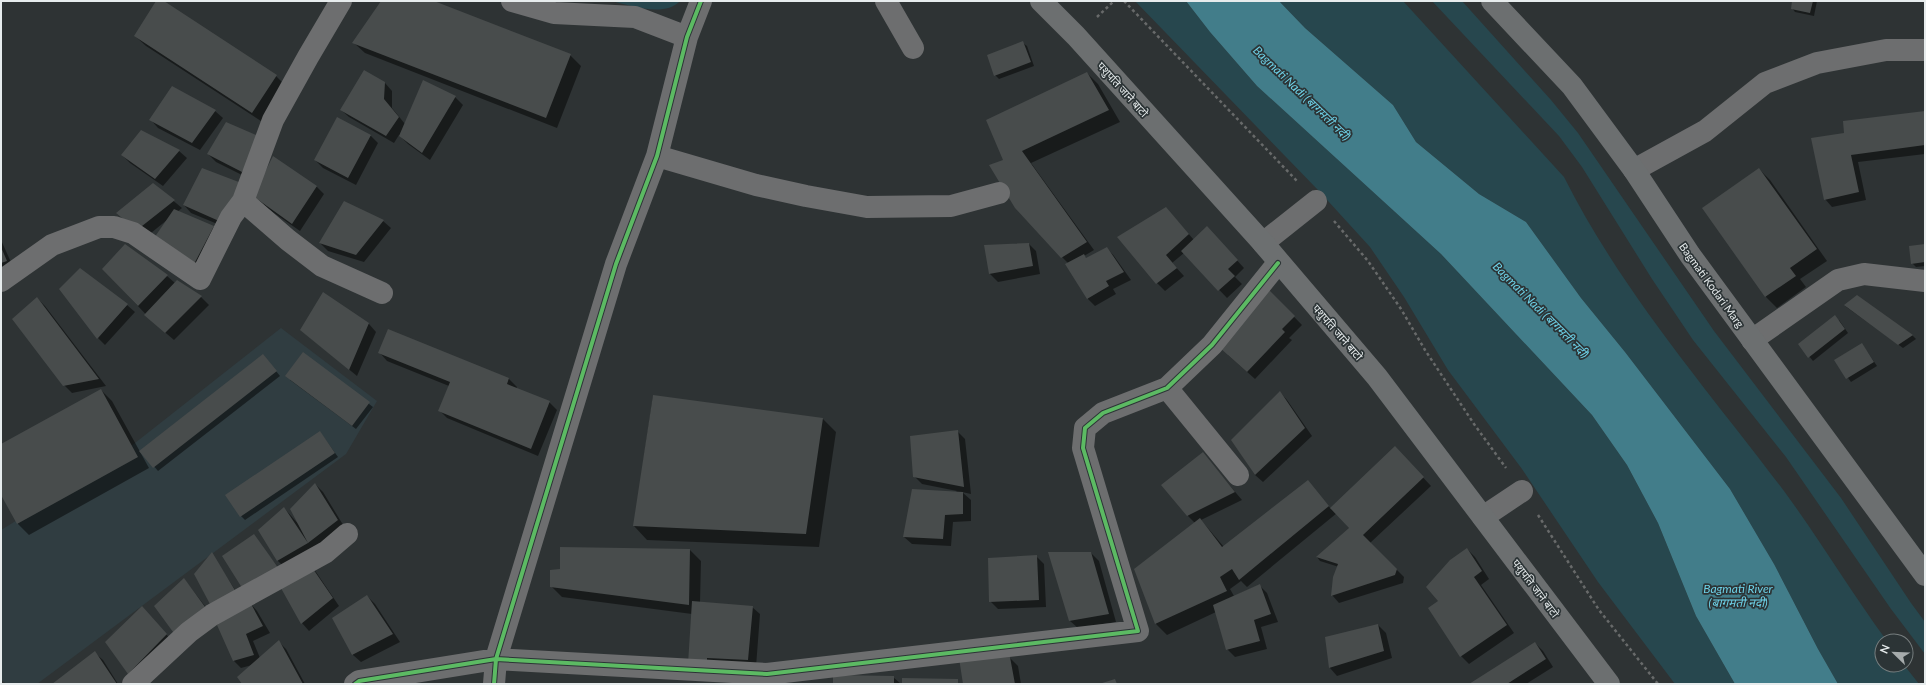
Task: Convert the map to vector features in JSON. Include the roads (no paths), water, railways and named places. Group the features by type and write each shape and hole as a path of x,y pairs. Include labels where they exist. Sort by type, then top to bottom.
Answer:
{"main road":[{"name":"पशुपति जाने बाटो","path":"1041,1 1076,36 1263,243 1278,263 1377,377 1609,684"},
{"name":"Bagmati Kodari Marg","path":"1492,1 1572,86 1634,170 1690,255 1925,576"}],"street":[{"path":"1,281 52,245 99,227 114,227 133,233 200,279 231,217 243,201 272,120 341,1"},
{"path":"512,1 554,12 635,17 687,36"},
{"path":"494,684 496,659 616,264 656,156 687,36 701,1"},
{"path":"886,1 913,48"},
{"path":"1634,170 1706,131 1765,83 1817,63 1886,50 1925,50"},
{"path":"656,156 756,185 806,196 867,206 951,206 999,192"},
{"path":"1263,243 1316,200"},
{"path":"243,201 288,240 322,266 382,293"},
{"path":"355,684 359,681 496,659 768,679 1138,631 1083,448 1085,428 1103,413 1167,388 1212,346 1278,263"},
{"path":"1752,340 1838,280 1864,274 1925,281"},
{"path":"1167,388 1238,475"},
{"path":"1483,517 1522,491"},
{"path":"133,684 178,642 212,615 326,552 347,534"}],"water":[{"name":"Bagmati River (बागमती नदी)","path":"1186,1 1279,1 1305,28 1393,105 1416,142 1479,194 1526,222 1581,298 1625,352 1730,489 1774,564 1838,684 1735,684 1696,616 1658,523 1627,465 1592,415 1441,254 1257,86 1210,32"}],"water label":[{"name":"Bagmati Nadi (बागमती नदी)","path":"1302,93"},
{"name":"Bagmati Nadi (बागमती नदी)","path":"1541,310"}]}
